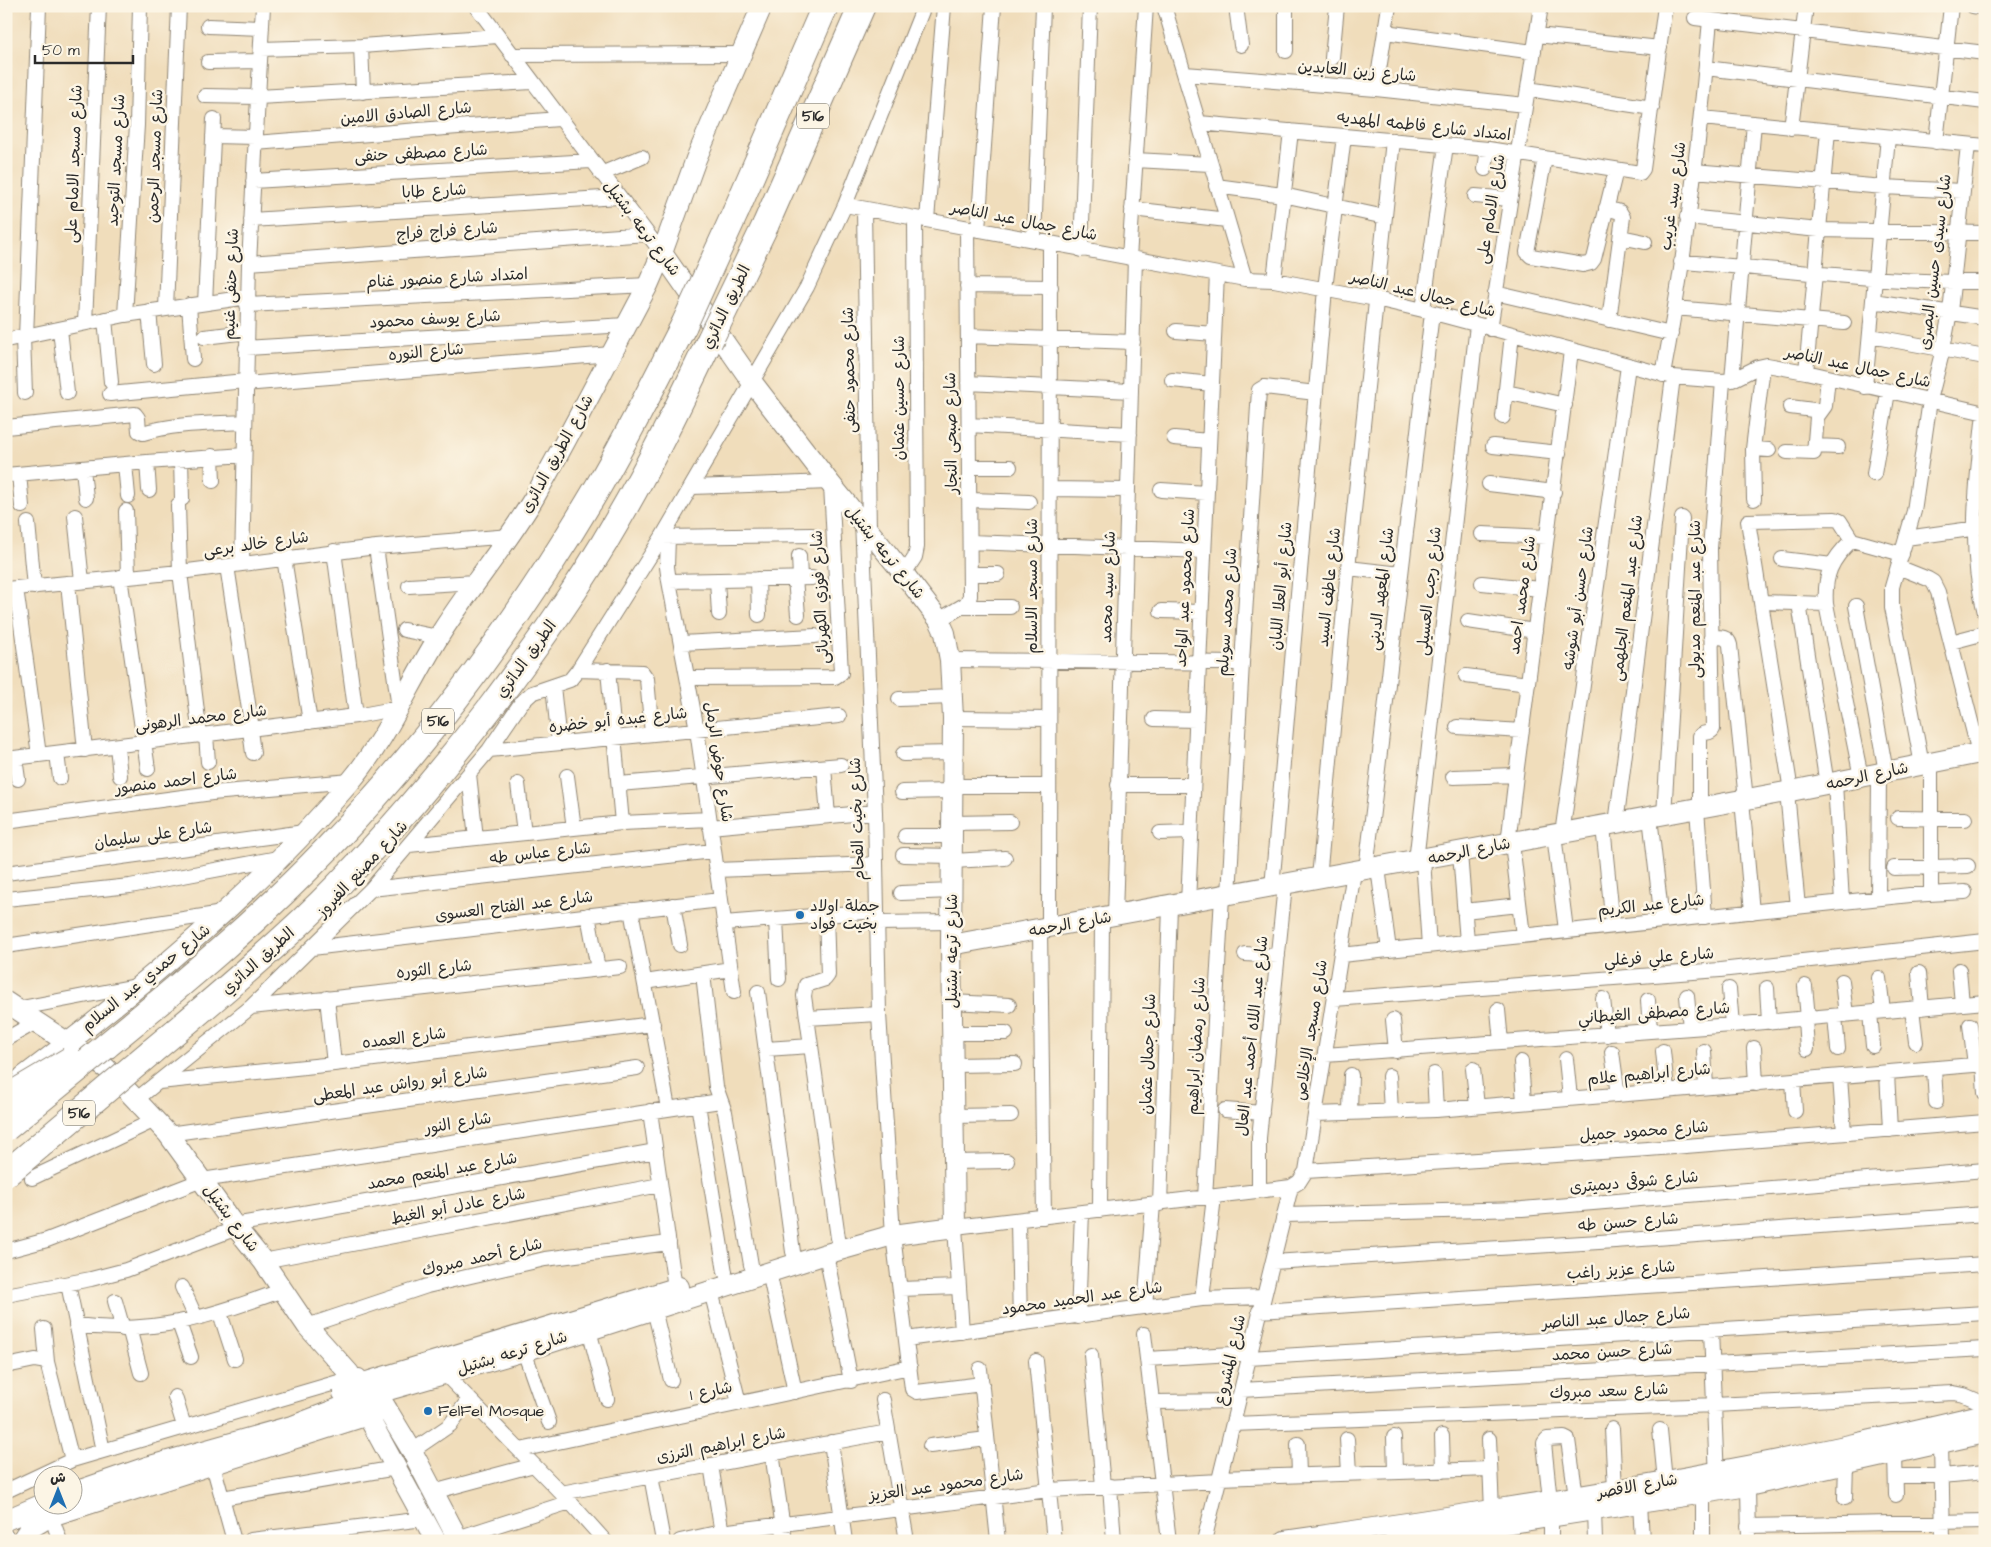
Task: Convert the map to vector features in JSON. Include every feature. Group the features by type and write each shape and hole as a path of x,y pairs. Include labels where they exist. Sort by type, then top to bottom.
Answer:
{"highway":[{"name":"الطريق الدائري","path":"6,1128 106,1057 268,908 326,850 388,782 483,662 551,563 599,485 684,325 825,6"},
{"name":"الطريق الدائري","path":"6,1174 229,988 304,919 375,847 442,771 533,652 617,522 665,433 765,226 862,6"},
{"path":"6,1098 60,1065 106,1057"}],"street":[{"path":"26,393 24,337 39,6"},
{"name":"شارع مسجد الامام على","path":"85,323 99,6"},
{"name":"شارع مسجد التوحيد","path":"125,315 136,125 140,6"},
{"name":"شارع مسجد الرحمن","path":"166,308 179,6"},
{"name":"شارع حنفى غنيم","path":"242,564 246,332 263,6"},
{"name":"شارع ترعه بشتيل","path":"476,6 662,253 752,382 830,483 904,574 939,620 945,633 950,660 953,718 952,1033 955,1220"},
{"name":"شارع الطريق الدائرى","path":"278,858 350,781 378,742 438,637 510,536 534,498 648,285 662,253 696,159 762,6"},
{"name":"الطريق الدائري","path":"489,750 526,698 532,693 570,680 665,537 807,287 845,205 924,6"},
{"name":"شارع حسين عثمان","path":"904,574 915,557 917,547 921,219 944,6"},
{"name":"شارع صبحى النجار","path":"963,606 970,596 967,286 994,6"},
{"path":"1034,240 1043,6"},
{"path":"1081,250 1090,6"},
{"name":"شارع سيد محمد","path":"1100,1210 1109,917 1118,786 1123,662 1133,342 1132,209 1146,6"},
{"path":"1164,6 1244,279"},
{"path":"1236,6 1241,44"},
{"path":"1286,6 1286,51"},
{"path":"1332,58 1337,6"},
{"path":"1376,89 1389,6"},
{"path":"1528,89 1652,108 1665,6"},
{"path":"1791,128 1806,6"},
{"path":"1936,142 1951,6"},
{"path":"1973,6 1985,8"},
{"name":"شارع الامام على","path":"1484,327 1495,293 1537,35 1537,7"},
{"path":"1695,18 1985,53"},
{"name":"شارع سيد غريب","path":"1668,376 1671,334 1702,118 1710,20"},
{"path":"208,26 262,28"},
{"path":"1385,32 1534,52"},
{"path":"1537,35 1660,48"},
{"path":"208,62 260,55 498,36"},
{"path":"361,46 363,92"},
{"path":"512,55 741,54"},
{"path":"1706,68 1985,102"},
{"name":"شارع زين العابدين","path":"1185,74 1376,89 1525,105"},
{"path":"205,96 258,97 532,82"},
{"name":"امتداد شارع فاطمه المهديه","path":"1198,123 1518,153 1638,174 1643,170 1652,108"},
{"name":"شارع الصادق الامين","path":"213,136 256,140 559,118"},
{"path":"1702,118 1985,146"},
{"path":"205,303 214,119"},
{"name":"شارع عبد المنعم مدبولى","path":"1698,809 1700,736 1713,729 1710,549 1728,380 1738,314 1754,124"},
{"path":"1274,280 1290,131"},
{"path":"1806,372 1828,131"},
{"name":"شارع أبو العلا اللبان","path":"1278,886 1325,289 1344,136"},
{"path":"1865,387 1888,137"},
{"name":"شارع عاطف السيد","path":"1319,878 1348,568 1393,140"},
{"name":"شارع المعهد الدينى","path":"1366,870 1446,145"},
{"name":"شارع سيدى حسين البصرى","path":"1931,893 1930,819 1926,764 1892,607 1892,586 1914,511 1930,400 1950,312 1968,145"},
{"path":"1485,169 1488,150"},
{"path":"601,174 642,158"},
{"path":"1545,158 1527,250 1530,255 1584,265 1594,259 1616,170"},
{"path":"1135,160 1210,164"},
{"name":"شارع مصطفى حنفى","path":"253,181 591,161"},
{"path":"1694,171 1749,177 1962,191"},
{"path":"1216,186 1283,195 1385,217"},
{"path":"1475,196 1510,199"},
{"name":"شارع طابا","path":"251,220 619,198"},
{"name":"شارع جمال عبد الناصر","path":"845,205 1244,279 1274,280 1376,299 1428,311 1668,376 1728,380 1763,366 1806,372 1984,413"},
{"path":"1606,208 1619,211 1623,215 1609,320"},
{"name":"شارع محمود حنفى","path":"864,209 865,527"},
{"path":"1132,209 1227,220"},
{"path":"1687,217 1819,230 1985,233"},
{"name":"شارع فراج فراج","path":"249,264 647,234"},
{"path":"1621,237 1645,242"},
{"name":"شارع مسجد الاسلام","path":"1044,1217 1044,929 1048,786 1050,546 1050,244"},
{"path":"1682,262 1875,278 1985,282"},
{"name":"شارع محمود عبد الواحد","path":"1179,904 1190,832 1193,786 1217,274"},
{"name":"امتداد شارع منصور غنام","path":"6,340 125,315 205,303 648,285"},
{"path":"967,286 1051,287"},
{"path":"1495,293 1671,334"},
{"path":"1873,301 1985,318"},
{"path":"189,305 193,359"},
{"path":"1675,308 1844,323"},
{"path":"148,311 154,364"},
{"name":"شارع النوره","path":"105,319 110,388 245,382 611,354"},
{"name":"شارع يوسف محمود","path":"246,348 626,325"},
{"name":"شارع رجب العسيلى","path":"1429,946 1420,860 1484,327"},
{"path":"60,329 67,393"},
{"path":"1176,331 1214,334"},
{"path":"204,337 246,332"},
{"path":"1503,417 1512,334"},
{"path":"968,336 1133,342"},
{"path":"1870,336 1985,357"},
{"name":"شارع محمد احمد","path":"1510,843 1516,775 1572,351"},
{"name":"شارع حسن أبو شوشه","path":"1566,930 1558,835 1628,366"},
{"path":"1754,499 1754,449 1763,366"},
{"name":"شارع عبد المنعم الجلهمى","path":"1613,926 1610,825 1668,376"},
{"path":"1787,452 1812,454 1814,452 1817,417 1825,406 1828,378"},
{"path":"1172,380 1212,384"},
{"path":"968,383 1131,391"},
{"name":"شارع محمد سويلم","path":"1226,896 1259,390 1264,387 1316,393"},
{"path":"1506,392 1565,405"},
{"path":"1874,474 1888,392"},
{"path":"1790,407 1821,411"},
{"path":"1984,413 1975,497 1979,528 1977,571 1985,613"},
{"path":"6,427 135,414 138,418 139,431 141,433 192,426 244,422"},
{"path":"969,425 1130,434"},
{"path":"1174,438 1209,441"},
{"path":"1493,446 1559,452"},
{"path":"1815,446 1838,447"},
{"path":"1754,449 1769,450"},
{"path":"22,506 13,475 212,456 244,455"},
{"path":"212,456 213,481"},
{"path":"181,459 180,572 208,762"},
{"path":"147,462 148,490"},
{"path":"125,464 128,496"},
{"path":"969,466 1010,467"},
{"path":"83,468 86,498"},
{"path":"692,487 830,483"},
{"name":"شارع فوزي الكهربائى","path":"689,678 835,677 841,673 830,483"},
{"path":"1489,484 1554,492"},
{"path":"1050,489 1128,490"},
{"path":"1161,490 1206,493"},
{"path":"970,500 1029,502"},
{"path":"126,511 124,577 148,769"},
{"path":"75,516 75,582 85,750"},
{"path":"1662,921 1657,816 1682,518"},
{"path":"1798,907 1789,792 1748,524 1750,520 1835,519 1840,521 1852,540 1900,561 1936,586 1982,752"},
{"path":"28,524 34,586"},
{"name":"شارع بخيت الفحام","path":"865,527 875,812 879,1014 892,1229 912,1389 915,1392 982,1384"},
{"path":"1906,538 1979,528"},
{"path":"1482,534 1547,537"},
{"path":"665,537 812,535"},
{"name":"شارع خالد برعى","path":"11,589 180,572 376,547 510,536"},
{"name":"شارع حوض الرمل","path":"665,537 669,581 698,730 713,852 734,992"},
{"path":"1852,540 1841,551 1832,565 1827,578 1826,604 1875,775"},
{"path":"970,542 1204,551"},
{"path":"376,547 399,708"},
{"path":"334,552 356,716"},
{"path":"798,615 802,578 799,556"},
{"path":"284,558 310,722"},
{"path":"1782,559 1832,565"},
{"path":"226,566 253,753"},
{"path":"1348,568 1400,574"},
{"path":"970,574 998,574"},
{"path":"669,581 802,578"},
{"path":"758,579 759,615"},
{"path":"717,580 719,614"},
{"path":"409,586 476,582"},
{"path":"1482,583 1540,589"},
{"path":"11,589 39,755"},
{"path":"1761,602 1826,604"},
{"path":"1799,603 1831,784 1842,902"},
{"path":"939,620 963,606 1010,607"},
{"path":"1856,606 1875,775 1878,898"},
{"path":"1162,611 1201,612"},
{"path":"1468,621 1535,632"},
{"path":"404,630 438,637"},
{"path":"1951,642 1985,633"},
{"path":"682,643 816,636"},
{"path":"1711,637 1725,638 1729,640 1730,645 1752,912"},
{"path":"950,660 1242,663"},
{"path":"578,670 637,670 645,675 647,679 652,734"},
{"path":"608,670 622,823"},
{"path":"1466,676 1528,684"},
{"path":"553,686 559,743"},
{"path":"899,699 952,697"},
{"name":"شارع محمد الرهونى","path":"11,759 251,730 356,716 399,708"},
{"name":"شارع عبده أبو خضره","path":"489,750 839,716"},
{"path":"953,718 1048,719"},
{"path":"1154,719 1196,720"},
{"path":"1457,727 1522,731"},
{"path":"116,746 120,776"},
{"name":"شارع مصنع الفيروز","path":"137,1100 251,1007 312,948 370,889 489,750"},
{"name":"شارع الرحمه","path":"952,945 1789,792 1982,752"},
{"path":"57,753 60,778"},
{"path":"903,754 953,753"},
{"path":"11,759 18,779"},
{"path":"618,784 840,765"},
{"path":"824,766 828,816"},
{"path":"469,774 476,838"},
{"path":"1452,777 1516,775"},
{"path":"567,776 574,828"},
{"name":"شارع احمد منصور","path":"6,821 212,792 350,781"},
{"path":"518,784 524,833"},
{"path":"902,792 1048,786"},
{"path":"1118,786 1193,786"},
{"path":"1698,809 1705,917"},
{"path":"409,845 622,823 710,823 875,812"},
{"path":"1898,818 1965,819"},
{"path":"903,855 953,844 1010,822"},
{"name":"شارع على سليمان","path":"6,873 304,832"},
{"path":"1160,833 1190,832"},
{"path":"906,836 953,844 1005,858"},
{"path":"1510,843 1523,936"},
{"name":"شارع عباس طه","path":"370,889 713,852"},
{"path":"1460,853 1466,942"},
{"path":"6,899 130,886 278,858"},
{"name":"شارع حمدي عبد السلام","path":"6,1089 139,986 224,913 278,858"},
{"path":"716,870 876,864"},
{"path":"1894,868 1968,866"},
{"path":"1366,870 1389,950"},
{"name":"شارع مسجد الإخلاص","path":"1306,1172 1341,955 1366,870"},
{"name":"شارع عبد اللاه أحمد عبد العال","path":"1260,1190 1259,1138 1278,956 1278,886"},
{"path":"901,893 952,891"},
{"name":"شارع عبد الكريم","path":"1341,955 1878,898 1965,892"},
{"name":"شارع رمضان ابراهيم","path":"1202,1299 1210,1198 1226,896"},
{"name":"شارع عبد الفتاح العسوى","path":"312,948 720,900"},
{"name":"شارع جمال عثمان","path":"1145,1307 1156,1204 1179,904"},
{"path":"673,905 680,945"},
{"path":"1464,911 1519,905"},
{"path":"632,910 668,1108"},
{"path":"6,946 224,913"},
{"path":"588,915 598,969"},
{"path":"826,915 828,975 825,979 806,986 804,996 838,1238"},
{"path":"724,923 826,915 952,922"},
{"path":"776,919 779,979"},
{"name":"شارع علي فرغلي","path":"1334,999 1720,970 1985,941"},
{"path":"1245,954 1278,956"},
{"name":"شارع الثوره","path":"251,1007 620,967"},
{"path":"646,982 731,969"},
{"path":"1959,970 1962,1004"},
{"path":"1916,1042 1919,973"},
{"path":"703,974 716,1087 725,1112 760,1269 794,1392"},
{"path":"1873,1046 1879,978"},
{"path":"1838,1049 1842,981"},
{"path":"11,1006 139,986"},
{"path":"1804,986 1807,1049"},
{"path":"1767,988 1769,1022"},
{"path":"1729,989 1732,1025"},
{"path":"758,992 793,1252"},
{"path":"1687,996 1690,1028"},
{"path":"327,998 334,1064"},
{"path":"1603,1000 1607,1035"},
{"path":"1648,1000 1650,1031"},
{"path":"952,1002 1009,1005"},
{"name":"شارع مصطفى الغيطاني","path":"1325,1055 1732,1025 1985,1002"},
{"name":"شارع بشتيل","path":"11,1006 67,1042 106,1057 137,1100 162,1127 263,1261 307,1326 364,1391 412,1451 458,1539"},
{"path":"1498,1010 1501,1042"},
{"path":"807,1018 879,1014"},
{"path":"1393,1020 1396,1051"},
{"path":"6,1039 36,1022"},
{"name":"شارع العمده","path":"158,1082 334,1064 653,1024"},
{"path":"1970,1025 1981,1065 1985,1093"},
{"path":"952,1033 1006,1033"},
{"path":"766,1049 811,1046"},
{"path":"1754,1048 1756,1084"},
{"path":"1663,1051 1667,1090"},
{"path":"1612,1052 1618,1094"},
{"path":"1704,1052 1706,1087"},
{"path":"1566,1059 1570,1098"},
{"path":"1521,1062 1524,1102"},
{"path":"953,1065 1015,1064"},
{"name":"شارع ابراهيم علام","path":"1315,1114 1436,1110 1981,1065"},
{"name":"شارع أبو رواش عبد المعطى","path":"32,1178 162,1127 637,1068"},
{"path":"1473,1069 1477,1106"},
{"path":"1934,1069 1936,1102"},
{"path":"1887,1073 1890,1130"},
{"path":"1434,1074 1436,1110"},
{"path":"1350,1113 1351,1075"},
{"path":"1389,1076 1391,1112"},
{"path":"1840,1077 1844,1133"},
{"path":"1793,1081 1795,1111"},
{"name":"شارع النور","path":"6,1251 47,1240 202,1180 720,1101"},
{"path":"698,1104 725,1272"},
{"path":"1225,1110 1262,1113"},
{"path":"650,1111 675,1288"},
{"path":"953,1116 1011,1114"},
{"name":"شارع محمود جميل","path":"1306,1172 1648,1149 1985,1122"},
{"name":"شارع عبد المنعم محمد","path":"6,1295 91,1280 126,1270 235,1226 656,1151"},
{"path":"954,1162 1007,1161"},
{"name":"شارع شوقى ديميترى","path":"1284,1215 1522,1209 1985,1170"},
{"path":"1291,1187 1299,1182 1306,1172"},
{"name":"شارع عادل أبو الغيط","path":"263,1261 660,1185"},
{"name":"شارع ترعه بشتيل","path":"9,1509 72,1460 184,1426 444,1374 524,1351 711,1291 793,1252 838,1238 955,1220 1018,1220 1291,1187"},
{"name":"شارع المشروع","path":"1204,1541 1250,1355 1262,1297 1273,1262 1291,1187"},
{"path":"1078,1317 1082,1212"},
{"name":"شارع حسن طه","path":"1273,1262 1625,1240 1985,1214"},
{"path":"955,1220 962,1332"},
{"path":"1018,1220 1020,1325"},
{"name":"شارع ترعه بشتيل","path":"82,1480 364,1391 725,1272 760,1269 826,1254 892,1229"},
{"name":"شارع أحمد مبروك","path":"307,1326 436,1284 545,1260 669,1243"},
{"path":"826,1254 851,1381"},
{"name":"شارع عزيز راغب","path":"1259,1311 1985,1264"},
{"path":"68,1284 102,1451"},
{"path":"182,1287 196,1318"},
{"path":"900,1289 958,1287"},
{"path":"76,1325 126,1328 179,1323 220,1313 283,1290"},
{"path":"711,1291 739,1403"},
{"name":"شارع عبد الحميد محمود","path":"906,1339 1202,1299 1262,1297"},
{"path":"115,1301 141,1373"},
{"path":"654,1309 671,1380"},
{"path":"220,1313 235,1359"},
{"name":"شارع جمال عبد الناصر","path":"1147,1359 1711,1330 1985,1313"},
{"path":"179,1323 191,1357"},
{"path":"44,1329 47,1362 72,1460"},
{"path":"589,1330 607,1399"},
{"path":"1703,1541 1712,1485 1714,1405 1711,1330"},
{"path":"1144,1334 1169,1541"},
{"name":"شارع حسن محمد","path":"1152,1402 1712,1364 1985,1350"},
{"path":"524,1351 549,1422"},
{"path":"1091,1354 1114,1541"},
{"path":"6,1366 35,1360 47,1362"},
{"path":"1036,1361 1054,1541"},
{"name":"شارع 1","path":"520,1450 910,1367"},
{"path":"980,1369 998,1541"},
{"path":"444,1374 520,1450 604,1541"},
{"path":"82,1501 213,1465 364,1391"},
{"name":"شارع ترعه بشتيل","path":"82,1490 150,1466 295,1426 364,1391"},
{"name":"شارع بشتيل","path":"364,1391 396,1468 436,1541"},
{"name":"شارع سعد مبروك","path":"1233,1424 1714,1405 1954,1393 1964,1394 1985,1404"},
{"path":"175,1397 184,1426"},
{"path":"412,1451 450,1425 469,1399"},
{"path":"883,1400 907,1541"},
{"name":"شارع الاقصر","path":"1285,1541 1492,1511 1594,1510 1640,1502 1712,1485 1844,1447 1985,1414"},
{"path":"1612,1429 1615,1490"},
{"path":"1660,1430 1665,1481"},
{"name":"شارع ابراهيم الترزى","path":"565,1497 650,1476 888,1432"},
{"name":"شارع الاقصر","path":"1400,1540 1440,1537 1550,1509 1576,1496 1665,1481 1748,1486 1985,1433"},
{"path":"1442,1436 1443,1471"},
{"path":"1394,1437 1396,1472"},
{"path":"1552,1541 1544,1443 1547,1439 1564,1438 1568,1440 1576,1496"},
{"path":"930,1446 987,1439"},
{"path":"1347,1439 1349,1474"},
{"path":"1489,1439 1492,1511"},
{"path":"831,1442 845,1541"},
{"path":"1941,1443 1943,1541"},
{"path":"1298,1444 1299,1475"},
{"path":"772,1453 785,1541"},
{"path":"1895,1453 1896,1495"},
{"path":"1846,1464 1846,1498"},
{"path":"213,1465 234,1541"},
{"path":"710,1465 722,1536"},
{"path":"433,1492 534,1466"},
{"path":"222,1498 396,1468"},
{"name":"شارع محمود عبد العزيز","path":"680,1541 722,1536 782,1524 1049,1490 1299,1475 1490,1469"},
{"path":"1896,1476 1942,1476 1985,1472"},
{"path":"650,1476 663,1541"},
{"path":"1748,1486 1749,1541"},
{"path":"458,1539 565,1497"},
{"path":"9,1509 32,1499"},
{"path":"1640,1502 1642,1541"},
{"path":"9,1509 32,1510"},
{"path":"1594,1510 1595,1541"},
{"path":"21,1541 29,1528 43,1514"},
{"path":"49,1514 60,1541"},
{"path":"251,1540 424,1520"},
{"path":"1748,1526 1985,1521"},
{"path":"6,1536 9,1541"}],"place":[{"name":"جملة اولاد بخيت فواد","path":"800,915"},
{"name":"FelFel Mosque","path":"428,1411"}]}
